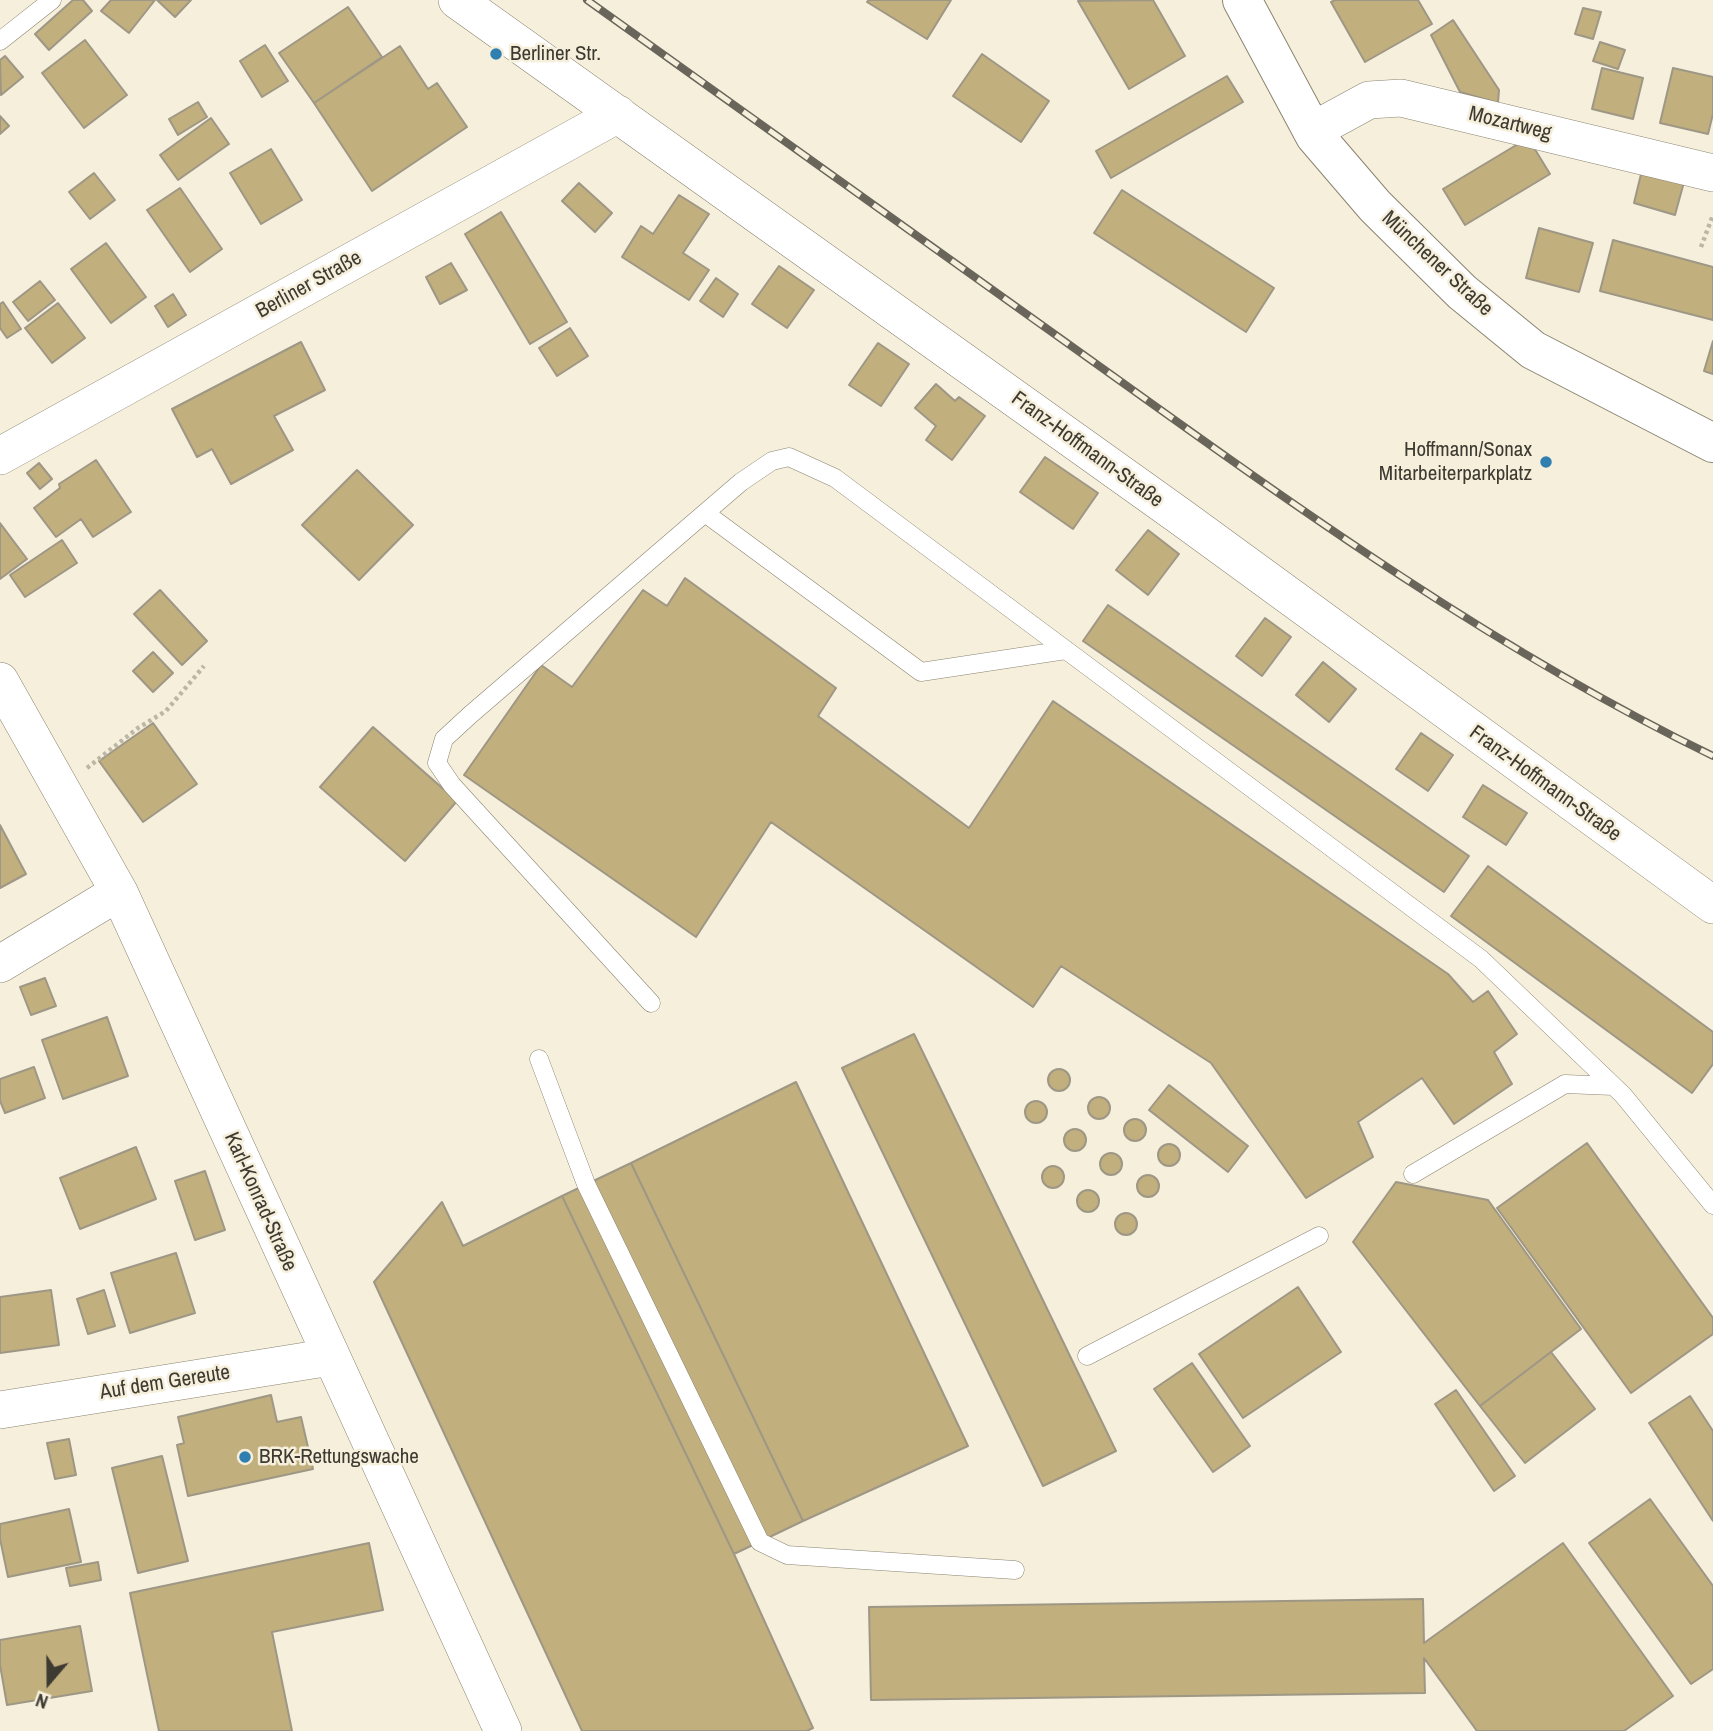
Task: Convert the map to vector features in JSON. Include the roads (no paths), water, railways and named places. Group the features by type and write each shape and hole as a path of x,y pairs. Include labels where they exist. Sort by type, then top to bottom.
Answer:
{"main road":[{"name":"Münchener Straße","path":"1242,0 1312,131 1385,216 1462,292 1533,350 1713,443"}],"street":[{"name":"Franz-Hoffmann-Straße","path":"457,0 1181,517 1713,905"},
{"name":"Mozartweg","path":"1312,131 1369,100 1401,97 1713,173"},
{"name":"Berliner Straße","path":"0,456 618,114"},
{"name":"Karl-Konrad-Straße","path":"0,681 119,892 503,1731"},
{"path":"0,964 119,892"},
{"name":"Auf dem Gereute","path":"0,1410 331,1357"}],"lane":[{"path":"0,41 52,0"},
{"path":"651,1003 452,785 437,763 444,739 741,482 772,461 789,457 835,478 1481,959 1623,1095 1713,1205"},
{"path":"705,513 921,672 1066,650"},
{"path":"539,1059 586,1184 760,1542 787,1555 1015,1570"},
{"path":"1413,1174 1565,1084 1613,1086"},
{"path":"1087,1356 1319,1236"}],"railway":[{"path":"587,0 1328,528 1478,625 1555,671 1713,756"}],"place":[{"name":"Berliner Str.","path":"496,54"},
{"name":"Hoffmann/Sonax Mitarbeiterparkplatz","path":"1546,462"},
{"name":"BRK-Rettungswache","path":"245,1457"}]}
